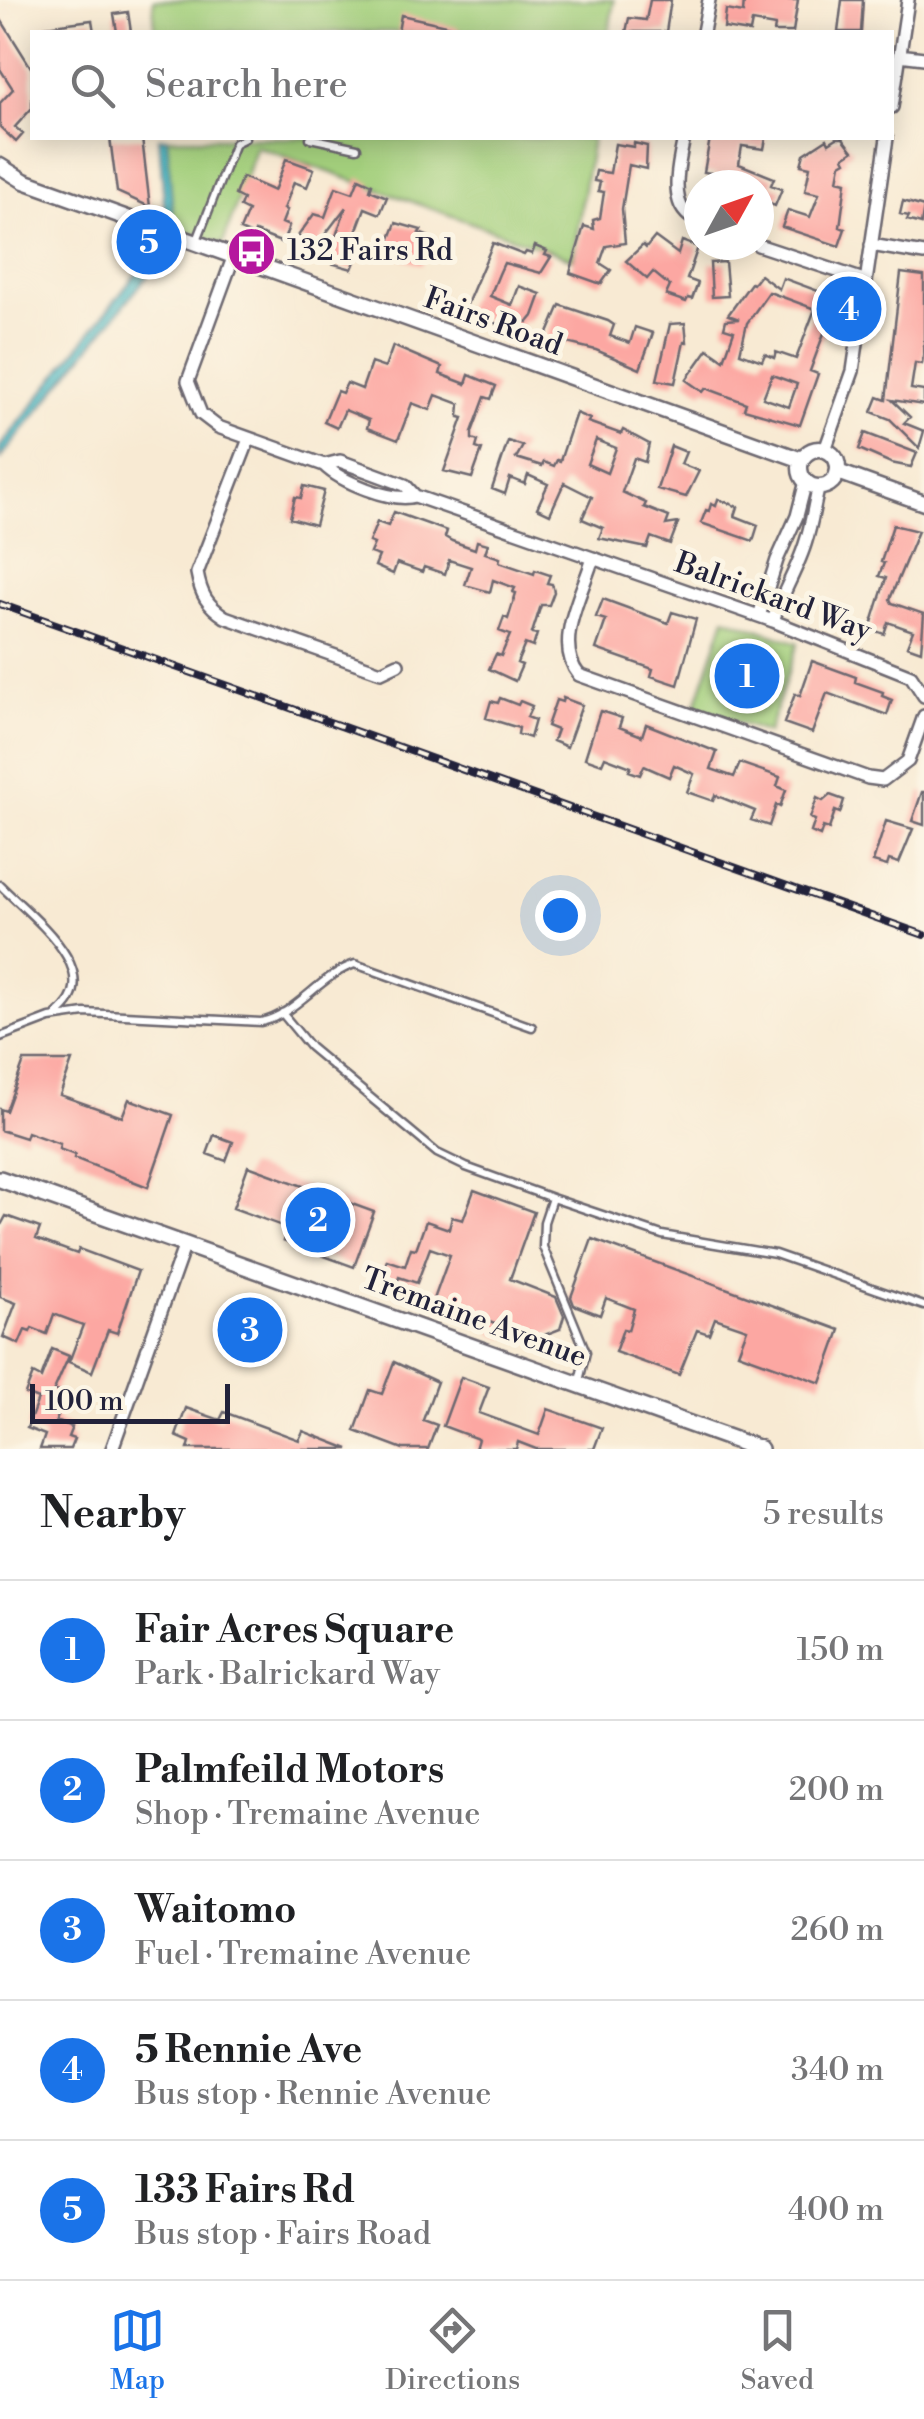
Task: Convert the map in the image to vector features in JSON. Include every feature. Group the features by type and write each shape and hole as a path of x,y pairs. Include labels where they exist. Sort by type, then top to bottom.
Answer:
{"main road":[{"name":"Tremaine Avenue","path":"0,1179 760,1449"}],"street":[{"path":"703,30 710,0"},
{"path":"894,94 908,0"},
{"path":"900,55 924,58"},
{"path":"684,140 678,168 679,200 684,212"},
{"path":"825,450 852,371 887,140"},
{"name":"Fairs Road","path":"0,166 24,181 233,258 802,460"},
{"path":"871,245 924,254"},
{"path":"774,250 864,280"},
{"name":"Balrickard Way","path":"233,258 188,381 201,414 218,427 324,464 336,477 403,500 414,496 760,616 912,676 924,696"},
{"path":"249,439 197,573 200,591 209,606 225,617 381,672 398,664"},
{"path":"773,621 807,539 813,484 801,471 802,460 812,450 825,450 837,461 838,472 833,481 813,484"},
{"path":"838,472 924,504"},
{"path":"760,616 777,560 813,484"},
{"path":"593,558 568,638 567,656 579,675 868,778 883,780 908,761 921,743 924,716"},
{"path":"112,1449 185,1244"}],"lane":[{"path":"196,244 235,143 241,140"},
{"path":"319,140 357,148"},
{"path":"0,886 72,964 72,996 50,1018"},
{"path":"0,1037 50,1018 85,1012 261,1022 355,964 532,1027"},
{"path":"282,1012 310,1047 438,1153 466,1167 662,1235 776,1254 924,1306"},
{"path":"552,1198 544,1222 543,1247 586,1352 578,1384"}],"green space":[{"path":"153,0 614,0 609,30 155,30"},
{"path":"164,140 592,140 573,259 256,146 223,244 171,227"},
{"path":"725,618 798,643 768,733 695,708"}],"water":[{"path":"159,140 167,140 173,216 165,214"},
{"path":"150,256 159,262 0,459 0,447"}],"building":[{"path":"650,0 671,0 666,30 626,30 629,18 646,20"},
{"path":"744,0 798,0 793,30 774,30 775,26 752,22 750,30 724,28 726,10 743,13"},
{"path":"842,0 863,0 861,30 838,30"},
{"path":"128,12 131,30 117,30 114,14"},
{"path":"401,15 459,28 459,30 398,30"},
{"path":"0,18 30,66 30,110 15,127 23,134 16,142 0,127 0,103 13,89 0,69"},
{"path":"92,20 94,30 46,30 45,26"},
{"path":"110,140 142,140 150,207 117,192"},
{"path":"710,140 766,140 764,149 742,146 739,164 754,170 704,170"},
{"path":"825,140 845,140 853,151 844,157 838,180 846,182 840,227 845,229 839,246 782,227 788,210 810,217 819,194 805,191 810,167 801,165 804,154"},
{"path":"634,143 647,146 646,169 629,165 622,209 625,243 606,246 600,263 611,270 601,284 570,273 584,226 594,229 593,220 600,218 604,192 598,191 600,182 594,181 596,171 610,173 615,144 634,147"},
{"path":"286,159 314,169 307,187 294,182 284,209 287,210 282,223 289,226 283,243 240,230 248,211 240,207 243,199 235,195 242,177 274,191"},
{"path":"359,178 372,184 370,190 387,197 380,214 365,208 347,256 356,259 352,269 327,262 346,207 314,249 298,236 314,214 325,217 336,187 353,193"},
{"path":"774,186 782,189 774,206"},
{"path":"903,201 924,207 921,224 900,214"},
{"path":"396,223 421,230 419,233 432,238 421,265 397,256 399,251 387,246"},
{"path":"655,237 678,254 684,242 684,260 694,260 687,279 698,283 692,299 686,302 666,295 670,286 653,272 647,279 626,261 643,245 646,248"},
{"path":"493,243 524,255 532,254 535,246 551,257 541,273 504,263 499,274 490,296 512,305 519,286 541,294 533,316 528,322 523,320 518,334 465,309"},
{"path":"725,262 728,296 712,297 710,263"},
{"path":"901,273 924,276 924,350 922,364 915,363 911,389 924,391 924,405 892,400 910,417 904,423 924,431 919,448 890,419 872,412 878,397 886,400"},
{"path":"760,275 779,289 783,278 837,298 810,371 818,374 800,425 744,409 746,403 706,388 703,392 686,380 708,349 724,360 734,331 724,328 726,320 739,319 728,315","holes":["769,292 815,309 796,359 776,352 774,358 765,354 762,361 740,353 747,323","772,375 797,384 789,407 763,398"]},
{"path":"560,305 608,321 614,325 610,336 630,343 635,327 653,333 640,369 596,350 546,338"},
{"path":"685,323 687,342 675,383 657,380 670,324"},
{"path":"393,346 442,367 440,374 466,384 469,375 496,386 491,399 485,397 472,432 472,439 478,441 476,448 482,450 472,478 444,471 463,418 459,417 460,404 436,395 430,410 412,403 398,440 367,428 369,420 345,410 337,428 324,422 337,391 342,393 347,383 362,389 371,363 385,368"},
{"path":"576,413 590,419 588,422 621,434 623,430 649,444 645,462 634,458 622,492 669,517 666,525 678,523 670,544 651,537 647,548 599,538 603,528 582,519 592,497 564,483 550,514 537,508 548,484 528,475 525,484 510,478 505,494 492,489 508,441 523,446 516,458 542,466 544,462 554,466 560,461","holes":["596,440 616,448 607,473 587,464"]},
{"path":"865,433 917,453 911,467 859,449"},
{"path":"671,446 686,452 681,464 699,471 686,497 657,489"},
{"path":"304,486 324,491 315,525 290,518 295,497 301,498"},
{"path":"718,499 738,507 735,516 758,525 753,541 701,523 706,510 711,504 716,506"},
{"path":"394,512 447,531 445,537 475,549 477,541 488,544 485,553 500,558 499,562 550,575 547,583 552,584 554,592 549,605 541,605 532,633 537,634 533,647 525,644 515,681 489,669 496,654 501,656 510,635 499,631 504,617 508,619 515,588 493,580 490,592 465,585 471,567 449,560 445,574 424,567 422,572 397,563 393,574 375,566 379,556 370,553 374,544 369,542 377,522 388,526"},
{"path":"893,525 918,531 890,599 924,614 921,651 907,646 913,631 888,622 884,634 870,629 886,578 879,576"},
{"path":"603,599 668,623 672,612 696,619 678,685 651,676 653,669 596,649 606,620 596,617"},
{"path":"812,661 883,692 882,696 892,700 887,715 827,693 812,733 784,723 795,694 800,696"},
{"path":"500,698 532,706 527,717 535,720 530,738 518,734 519,728 486,718 491,701 498,703"},
{"path":"563,698 582,705 567,747 553,741 557,730 547,726 556,700 562,702"},
{"path":"600,711 622,718 619,727 642,736 646,724 717,752 711,769 734,777 740,763 780,777 777,786 786,790 769,826 751,820 755,811 715,795 713,801 687,792 694,774 674,765 669,777 644,766 640,775 605,757 602,764 585,758"},
{"path":"924,792 924,825 912,821"},
{"path":"830,795 844,800 840,813 835,811 829,829 823,827 820,836 811,832 815,820 810,818 817,798 823,801"},
{"path":"886,821 913,829 899,863 889,860 887,866 873,862"},
{"path":"24,1061 72,1061 60,1095 122,1117 129,1099 173,1115 148,1187 74,1158 75,1155 59,1149 60,1144 27,1132 25,1138 0,1130 0,1109 6,1111"},
{"path":"214,1135 233,1142 226,1161 207,1154"},
{"path":"248,1166 374,1212 354,1267 283,1241 288,1228 233,1208"},
{"path":"474,1190 534,1212 510,1279 556,1297 564,1316 560,1329 542,1336 521,1329 505,1338 492,1333 495,1324 433,1302 450,1255 430,1248 417,1283 399,1277 397,1283 381,1277 387,1260 405,1266 426,1221 449,1229 452,1217 463,1220"},
{"path":"6,1216 40,1228 36,1239 77,1254 79,1249 138,1271 117,1333 108,1330 92,1372 69,1362 83,1325 54,1314 47,1334 32,1328 30,1332 25,1330 19,1344 3,1337 16,1303 0,1297 0,1227"},
{"path":"592,1239 840,1330 821,1383 738,1353 747,1329 715,1318 709,1334 697,1330 679,1375 615,1352 634,1309 606,1298 600,1315 574,1305 571,1297"},
{"path":"52,1349 69,1356 54,1390 66,1395 56,1421 72,1427 68,1437 74,1439 70,1449 40,1449 45,1435 27,1428 38,1399 25,1394 33,1374 41,1378"},
{"path":"394,1362 437,1382 423,1420 437,1425 428,1449 403,1449 355,1431 370,1390 382,1394"},
{"path":"461,1377 489,1387 479,1413 539,1435 548,1409 602,1428 594,1449 536,1449 518,1442 516,1449 475,1449 478,1439 443,1426"},
{"path":"186,1408 220,1420 224,1412 299,1440 303,1431 349,1449 188,1449 190,1442 176,1436"}],"waterway":[{"path":"150,258 154,248"}],"railway":[{"path":"0,604 924,935"}],"place":[{"name":"133 Fairs Rd","path":"149,242"},
{"name":"132 Fairs Rd","path":"252,251"},
{"name":"5 Rennie Ave","path":"849,309"},
{"name":"Fair Acres Square","path":"747,676"},
{"name":"Palmfeild Motors","path":"318,1220"},
{"name":"Waitomo","path":"250,1330"}]}
